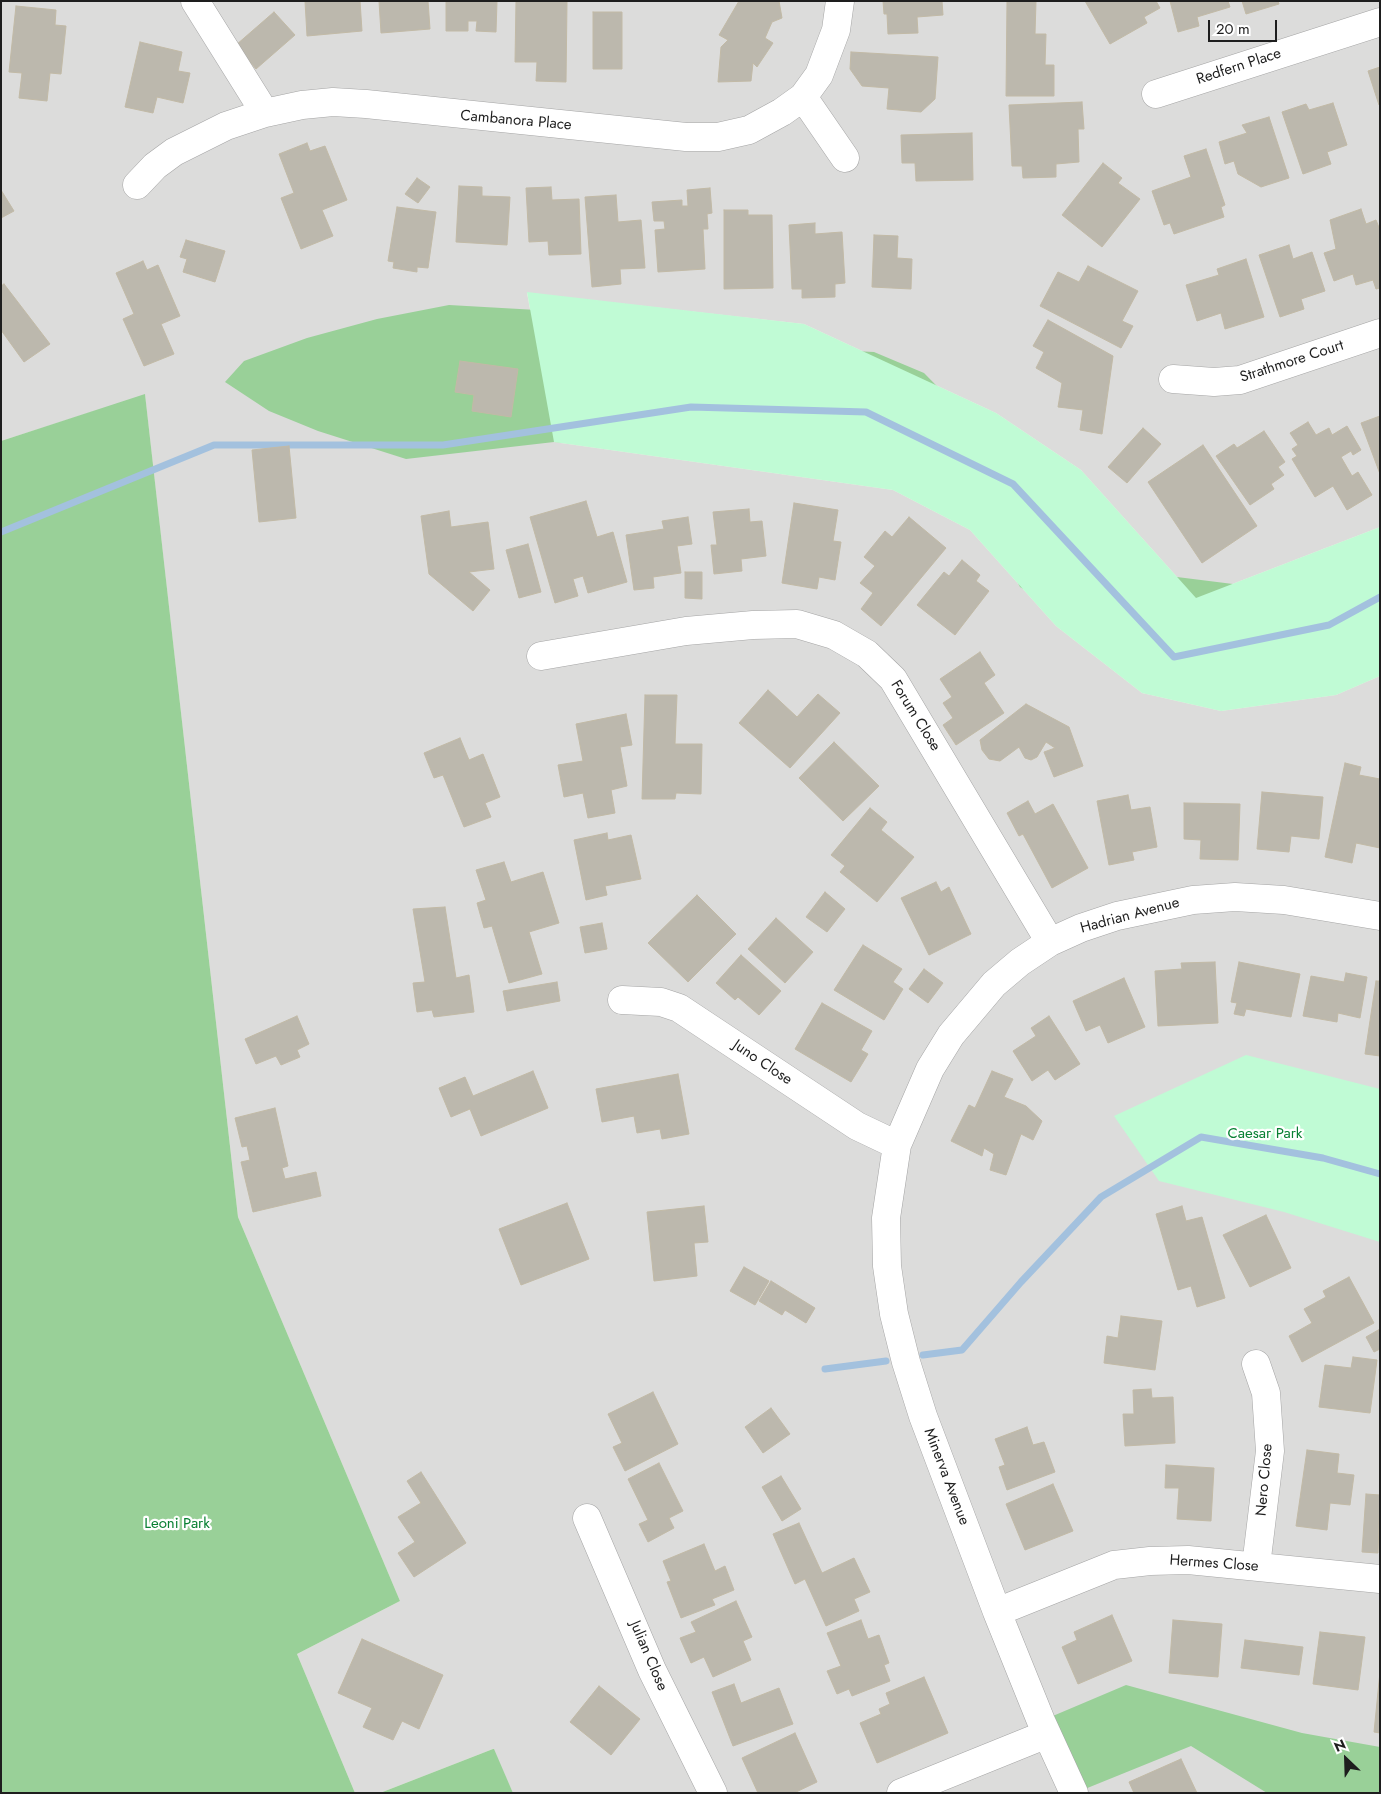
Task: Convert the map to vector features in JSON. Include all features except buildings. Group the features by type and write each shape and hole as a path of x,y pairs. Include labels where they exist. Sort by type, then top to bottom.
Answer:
{"street":[{"path":"195,1 265,113"},
{"name":"Cambanora Place","path":"137,185 155,166 174,152 226,126 265,113 302,105 333,102 686,137 718,137 749,130 782,112 803,97 819,75 836,30 840,1"},
{"name":"Redfern Place","path":"1156,94 1380,22"},
{"path":"803,97 845,158"},
{"name":"Strathmore Court","path":"1173,379 1214,382 1240,380 1380,333"},
{"name":"Forum Close","path":"542,656 686,631 752,625 797,624 834,635 866,654 893,679 1050,942"},
{"name":"Hadrian Avenue","path":"896,1145 930,1069 950,1035 994,984 1020,962 1050,942 1117,916 1193,900 1235,897 1284,900 1380,916"},
{"name":"Juno Close","path":"622,1000 661,1002 679,1008 857,1126 896,1145"},
{"name":"Minerva Avenue","path":"896,1145 886,1218 887,1266 894,1314 906,1362 923,1416 997,1612 1047,1734 1074,1793"},
{"name":"Nero Close","path":"1256,1364 1266,1394 1270,1451 1256,1566"},
{"name":"Julian Close","path":"587,1518 652,1670 713,1793"},
{"name":"Hermes Close","path":"997,1612 1114,1565 1150,1561 1188,1560 1380,1579"},
{"path":"901,1793 1047,1734"}],"shaded area":[{"path":"1,1 1380,1 1380,527 1196,598 1081,470 996,413 804,324 527,293 554,442 893,490 970,530 1056,626 1142,693 1221,711 1336,695 1380,676 1380,1793 513,1793 493,1749 380,1793 355,1793 297,1654 400,1601 238,1217 145,395 1,441"}],"green space":[{"path":"527,292 804,324 996,413 1081,470 1196,598 1380,527 1380,676 1336,695 1221,711 1142,693 1056,626 970,530 893,490 554,442"},
{"path":"449,305 537,310 754,346 874,352 924,373 989,439 1137,572 1257,587 1186,686 1020,587 985,520 879,465 688,454 554,442 406,459 318,431 269,411 225,382 244,361 307,338 377,319"},
{"name":"Leoni Park","path":"145,394 238,1217 400,1601 297,1654 355,1793 1,1793 1,441"},
{"name":"Caesar Park","path":"1246,1055 1380,1089 1380,1242 1284,1212 1159,1181 1114,1116"},
{"path":"1126,1685 1302,1733 1380,1747 1380,1793 1267,1793 1191,1746 1075,1793 1041,1721"},
{"path":"493,1749 513,1793 380,1793"}],"waterway":[{"path":"1,532 214,445 443,445 691,407 866,412 1013,484 1174,657 1329,625 1380,597"},
{"path":"923,1355 962,1350 1021,1282 1101,1197 1201,1137 1323,1158 1380,1174"},
{"path":"825,1369 886,1361"}]}
